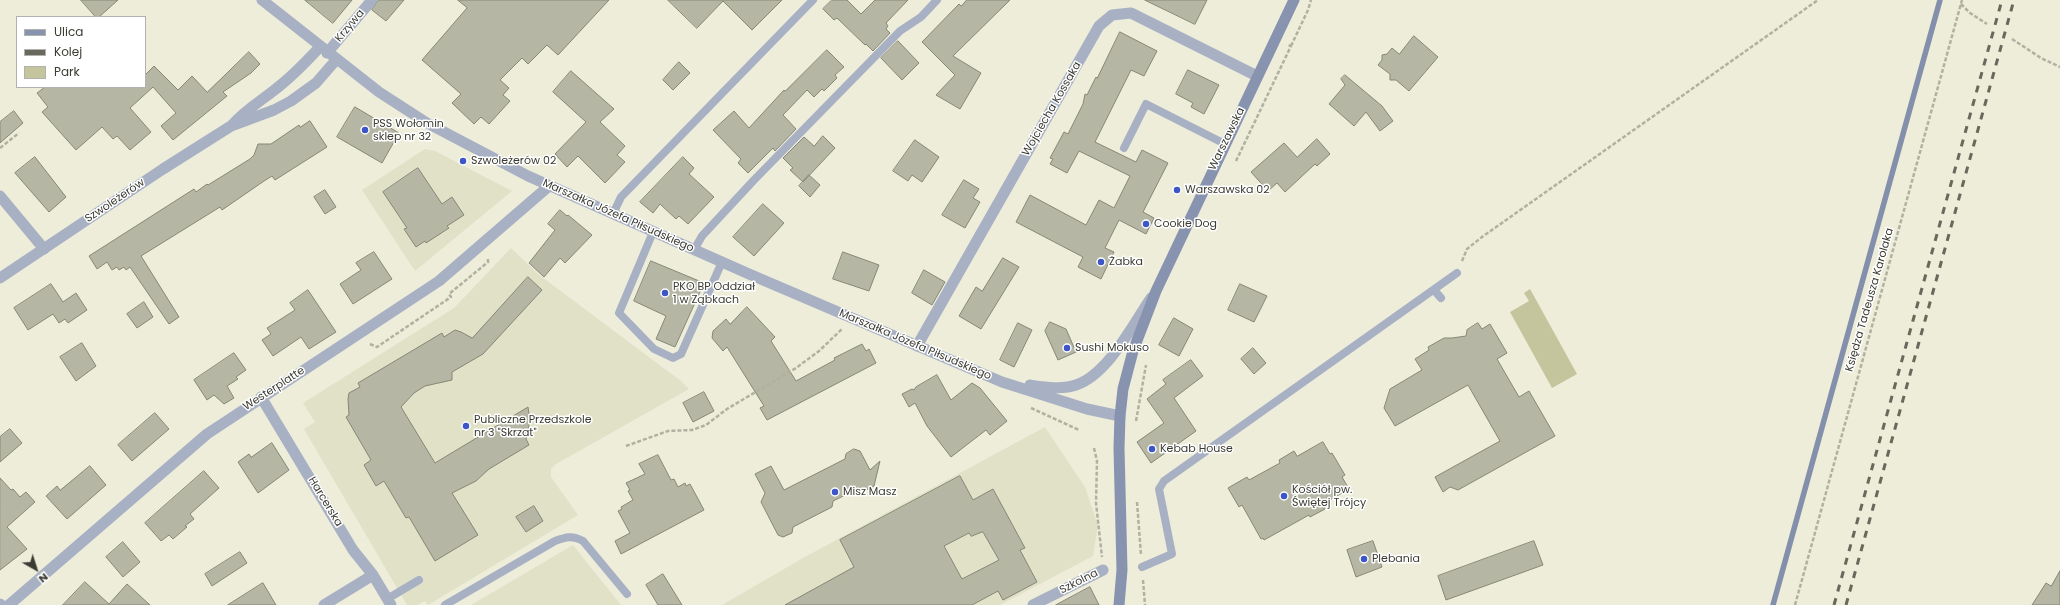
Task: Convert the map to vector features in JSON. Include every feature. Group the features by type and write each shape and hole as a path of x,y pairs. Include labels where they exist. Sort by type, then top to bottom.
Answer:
{"main road":[{"name":"Warszawska","path":"1120,416 1123,389 1133,351 1156,291 1294,0"},
{"path":"1119,605 1122,570 1118,448 1120,416"}],"street":[{"name":"Marszałka Józefa Piłsudskiego","path":"262,0 378,92 427,123 549,186 851,318 1002,382 1087,409 1120,416"},
{"name":"Krzywa","path":"327,53 372,0"},
{"name":"Wojciecha Kossaka","path":"918,346 1099,26 1112,15 1131,14 1257,76"},
{"name":"Szwoleżerów","path":"231,126 242,114 304,66 327,53"},
{"name":"Szwoleżerów","path":"0,278 163,169 231,126 274,110 291,101 316,83 327,53"},
{"name":"Westerplatte","path":"9,605 201,439 261,397 439,281 549,186"},
{"path":"0,196 44,249"},
{"name":"Marszałka Józefa Piłsudskiego","path":"1002,382 1061,387 1075,385 1089,379 1106,364 1156,291"},
{"name":"Harcerska","path":"261,397 353,550 373,575 389,602"},
{"name":"Szkolna","path":"1033,605 1103,570"},
{"path":"324,605 373,575"}],"lane":[{"path":"613,214 621,197 813,0"},
{"path":"694,250 702,236 754,180 900,31 921,17 937,0"},
{"path":"1124,148 1146,104 1225,144"},
{"path":"653,232 620,313 654,349 673,358 681,354 722,262"},
{"path":"1142,567 1172,554 1159,489 1164,481 1457,273"},
{"path":"1434,290 1441,298"},
{"path":"445,605 555,541 575,536 583,541 627,594"},
{"path":"389,602 419,580"}],"path":[{"path":"1233,167 1308,10 1311,0"},
{"path":"1457,273 1467,249 1818,0"},
{"name":"Księdza Tadeusza Karolaka","path":"1795,605 1962,0"},
{"path":"1961,4 1970,13 1987,24"},
{"path":"1275,38 1291,46"},
{"path":"2012,39 2041,58 2060,67"},
{"path":"0,148 19,133"},
{"path":"363,341 377,347 451,297 450,294 488,262 488,256"},
{"path":"626,446 668,431 692,430 706,425 727,409 796,368 819,351 851,318"},
{"path":"833,327 848,333"},
{"path":"1136,427 1138,405 1148,360"},
{"path":"1028,407 1079,430"},
{"path":"1094,448 1097,462 1096,503 1103,570"},
{"path":"1136,494 1145,605"}],"shaded area":[{"path":"425,149 435,151 512,191 415,271 362,190"},
{"name":"Publiczne Przedszkole nr 3 \"Skrzat\"","path":"511,248 538,274 681,381 689,389 556,464 551,469 551,477 578,515 428,605 425,601 417,605 407,605 304,429 315,422 303,403 454,308"},
{"path":"1045,427 1085,487 1098,525 1093,556 1000,605 722,605 803,558"},
{"path":"573,545 621,605 471,605"}],"green space":[{"path":"1530,289 1577,374 1552,388 1510,312 1529,301 1524,293"}],"building":[{"path":"81,0 118,0 100,16 95,16"},
{"path":"305,0 352,0 333,23"},
{"path":"379,0 404,0 386,21 372,10"},
{"path":"458,0 609,0 558,55 547,45 528,64 522,58 500,80 509,88 503,95 510,101 489,124 481,117 474,124 452,103 461,94 422,60 467,8"},
{"path":"668,0 782,0 752,30 723,1 697,28"},
{"path":"832,0 847,0 861,14 875,0 908,0 886,23 888,26 886,29 890,33 873,51 837,18 834,20 823,9"},
{"path":"967,0 1010,0 953,56 981,73 960,109 936,95 955,75 922,42 959,4 961,6"},
{"path":"1145,0 1207,0 1195,24"},
{"path":"1120,32 1157,51 1144,76 1131,70 1095,142 1136,162 1142,150 1168,163 1143,212 1154,218 1146,234 1119,220 1105,248 1114,252 1101,279 1078,267 1083,257 1016,222 1030,195 1086,225 1099,200 1114,208 1130,176 1079,151 1067,173 1050,164 1053,159 1050,158 1064,132 1068,134 1083,104 1085,94 1087,95 1096,77 1097,78"},
{"path":"1414,36 1438,57 1409,91 1396,80 1390,80 1390,74 1378,65 1382,60 1382,55 1387,54 1392,48 1399,54"},
{"path":"898,41 919,63 902,80 881,58"},
{"path":"827,50 844,67 835,75 837,78 824,91 822,89 814,97 807,90 783,115 796,129 775,151 773,148 748,173 738,163 741,159 713,130 734,111 749,128 784,90 785,91"},
{"path":"249,52 260,64 251,73 223,92 227,96 173,140 161,126 176,113 153,87 130,108 151,132 130,150 117,136 113,139 102,127 76,150 42,112 48,107 37,93 44,88 146,88 146,74 154,66 178,90 192,76 207,92"},
{"path":"679,62 690,73 673,90 663,80"},
{"path":"1188,70 1219,85 1204,114 1191,107 1193,103 1176,94"},
{"path":"571,71 614,109 600,122 625,146 617,155 625,162 605,183 578,156 567,167 555,154 586,122 553,92"},
{"path":"1345,75 1382,106 1393,121 1380,131 1366,112 1354,126 1329,104 1345,85 1341,79"},
{"path":"355,107 399,133 382,163 337,137"},
{"path":"14,111 23,123 0,143 0,122"},
{"path":"310,121 327,147 275,180 272,176 222,210 220,207 141,256 179,317 169,324 130,267 126,270 124,267 119,270 117,267 112,270 107,262 97,269 89,256 194,189 196,192 250,159 254,155 258,144 271,144 299,125 300,127"},
{"path":"823,136 835,148 803,182 790,170 793,168 783,158 804,137 814,146"},
{"path":"1317,139 1330,154 1317,166 1315,164 1285,192 1277,183 1268,191 1251,172 1284,143 1297,157"},
{"path":"915,140 939,157 922,182 912,175 908,181 893,171"},
{"path":"35,157 66,197 49,212 15,173"},
{"path":"683,157 694,168 689,174 714,197 688,224 679,216 676,219 660,204 653,213 640,202"},
{"path":"418,168 442,204 452,197 464,215 447,226 449,228 426,243 425,241 416,247 404,229 407,228 383,192"},
{"path":"809,175 820,185 810,197 799,186"},
{"path":"964,180 979,189 973,198 980,202 965,228 942,215"},
{"path":"325,190 336,207 325,214 314,197"},
{"path":"763,204 784,223 754,256 733,237"},
{"path":"560,210 592,235 565,263 560,258 544,277 529,263 555,230 548,224"},
{"path":"374,252 392,279 353,304 340,284 361,270 356,263"},
{"path":"843,252 879,265 869,291 833,279"},
{"path":"1003,258 1019,267 981,329 959,316 976,287 982,291"},
{"path":"651,261 704,283 675,347 656,339 666,316 634,301"},
{"path":"924,270 945,282 932,305 912,293"},
{"path":"528,277 542,290 483,354 452,372 452,380 425,386 414,393 401,407 435,463 528,407 530,420 526,439 529,445 489,469 476,481 452,493 478,535 435,561 409,517 406,518 384,481 376,486 364,465 371,460 346,417 349,415 349,393 360,387 358,383 442,333 444,337 455,330 472,338"},
{"path":"51,284 63,302 76,293 87,310 68,323 65,319 59,323 53,314 28,330 14,308"},
{"path":"1240,284 1267,296 1254,322 1228,310"},
{"path":"308,290 336,332 309,349 301,337 273,356 262,340 271,334 267,328 295,310 290,303"},
{"path":"144,302 153,317 137,328 127,314"},
{"path":"747,307 775,337 771,341 796,381 835,360 834,358 862,344 866,351 869,349 876,363 767,420 760,408 764,406 727,347 723,351 712,338 713,331 726,319 730,324"},
{"path":"1174,318 1193,329 1179,356 1159,345"},
{"path":"1050,322 1066,329 1076,352 1058,360 1045,331"},
{"path":"1018,323 1032,330 1014,367 1000,360"},
{"path":"1478,323 1482,329 1490,324 1507,353 1497,359 1519,397 1529,391 1555,436 1458,490 1450,487 1443,492 1435,477 1500,441 1468,385 1395,426 1384,408 1390,389 1422,370 1415,359 1429,350 1428,347 1444,338 1466,336 1467,330"},
{"path":"82,343 96,366 76,381 60,357"},
{"path":"1253,348 1266,363 1254,374 1241,359"},
{"path":"234,353 246,370 236,377 238,379 227,386 234,398 224,404 214,395 207,400 194,380"},
{"path":"1191,360 1203,376 1174,398 1196,431 1151,463 1137,442 1164,423 1147,399 1166,384 1163,380"},
{"path":"937,375 951,400 972,383 980,388 1007,421 990,435 986,430 951,457 927,426 915,403 909,407 902,394 912,389 914,390 916,387"},
{"path":"704,392 714,411 693,422 683,403"},
{"path":"155,413 169,429 132,461 118,445"},
{"path":"10,429 22,443 0,462 0,437"},
{"name":"Kościół pw. Świętej Trójcy","path":"1323,442 1330,454 1332,453 1345,475 1342,477 1349,489 1323,504 1325,509 1310,517 1309,515 1264,540 1263,538 1261,539 1242,505 1239,507 1228,488 1247,477 1249,480 1280,463 1279,460 1294,451 1297,456"},
{"path":"272,443 289,470 258,493 238,462 249,454 251,457"},
{"path":"854,449 860,451 870,470 880,461 874,486 866,490 860,488 833,501 832,507 793,527 792,533 783,537 778,535 761,502 765,493 755,474 771,466 784,490 845,459 846,454"},
{"path":"658,455 671,480 674,479 678,487 685,483 686,486 690,484 704,510 621,554 615,541 630,533 618,511 622,509 621,507 633,500 626,483 645,474 639,464"},
{"path":"90,466 106,485 67,519 46,496 57,486 60,490"},
{"path":"204,471 219,488 190,514 194,519 185,526 187,527 173,539 169,535 161,541 145,523"},
{"path":"960,476 973,500 993,489 1025,548 1020,550 1037,582 1003,600 998,591 972,605 785,605 854,567 840,540","holes":["983,532 999,560 962,579 944,546 969,533 971,536"]},
{"path":"0,478 20,497 26,492 35,502 7,527 27,549 0,570"},
{"path":"534,506 543,521 526,532 516,517"},
{"name":"Plebania","path":"1373,541 1382,567 1356,577 1347,550"},
{"path":"1534,541 1543,565 1446,600 1438,576"},
{"path":"123,542 140,562 123,577 106,557"},
{"path":"240,552 247,563 212,586 205,574"},
{"path":"2060,571 2060,605 2032,605 2046,583 2051,586"},
{"path":"663,574 682,605 658,605 646,585"},
{"path":"85,582 109,604 127,584 150,605 63,605"},
{"path":"263,583 276,605 228,605"},
{"path":"1090,587 1099,605 1056,605"}],"waterway":[{"path":"1773,605 1940,0"}],"railway":[{"path":"1834,605 2002,0"},
{"path":"1846,605 2014,0"}],"place":[{"name":"PSS Wołomin sklep nr 32","path":"365,130"},
{"name":"Szwoleżerów 02","path":"463,161"},
{"name":"Warszawska 02","path":"1177,190"},
{"name":"Cookie Dog","path":"1146,224"},
{"name":"Żabka","path":"1101,262"},
{"name":"PKO BP Oddział 1 w Ząbkach","path":"665,293"},
{"name":"Sushi Mokuso","path":"1067,348"},
{"name":"Publiczne Przedszkole nr 3 \"Skrzat\"","path":"466,426"},
{"name":"Kebab House","path":"1152,449"},
{"name":"Misz Masz","path":"835,492"},
{"name":"Kościół pw. Świętej Trójcy","path":"1284,496"},
{"name":"Plebania","path":"1364,559"}]}
